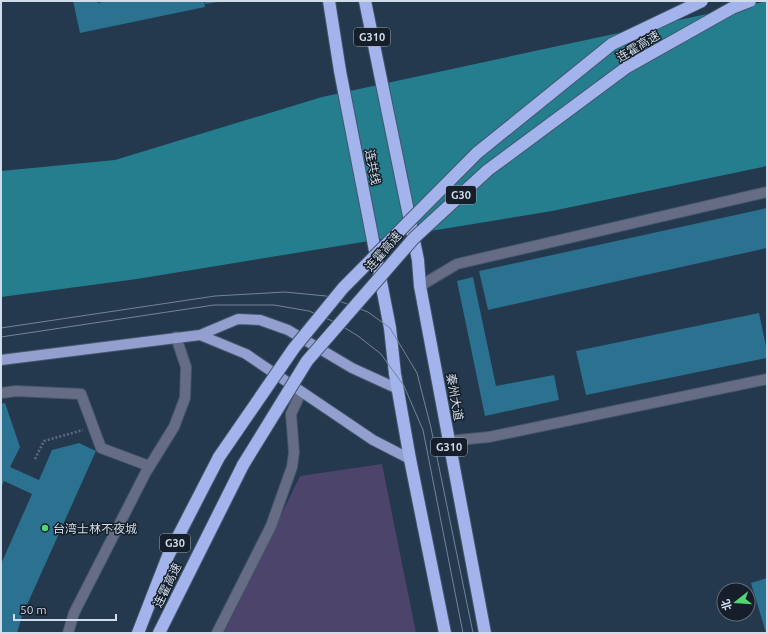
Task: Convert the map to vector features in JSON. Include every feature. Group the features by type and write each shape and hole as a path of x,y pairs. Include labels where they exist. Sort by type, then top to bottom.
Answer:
{"highway":[{"name":"连共线","path":"329,1 340,71 390,328 398,389"},
{"name":"连共线","path":"365,1 418,260"},
{"name":"连霍高速","path":"138,633 168,556 219,457 294,348 343,288 476,153 612,44 702,1"},
{"name":"连霍高速","path":"159,633 243,465 307,361 414,238 488,170 628,67 732,8 750,1"},
{"name":"秦州大道","path":"418,260 420,286 485,633"},
{"name":"G310","path":"398,389 410,459 445,633"}],"main road":[{"path":"1,360 200,335 238,319 260,320 288,330 352,368 398,389"},
{"path":"200,335 246,354 373,440 410,459"}],"street":[{"path":"420,286 457,264 767,192"},
{"path":"68,633 74,613 149,466 174,427 185,398 186,367 176,337"},
{"path":"448,441 489,437 767,379"},
{"path":"1,393 16,391 81,394 101,448 149,466"},
{"path":"217,633 271,526 292,467 294,452 291,414 301,392"}],"path":[{"path":"35,459 44,441 93,427"}],"shaded area":[{"path":"767,1 767,166 552,211 137,279 1,297 1,171 115,160 322,97"},
{"path":"382,464 416,633 224,633 300,476"}],"building":[{"path":"73,1 97,1 98,3 106,1 204,1 205,7 80,33"},
{"path":"205,1 218,1 218,2 205,4"},
{"path":"767,208 767,248 488,310 479,271"},
{"path":"473,277 496,386 554,375 559,400 485,416 457,281"},
{"path":"759,313 767,351 767,358 586,395 576,351"},
{"path":"5,403 20,447 10,467 39,480 52,450 79,443 96,451 22,616 17,633 1,633 1,564 32,494 4,481 1,488 1,404"},
{"path":"767,578 767,633 756,600 756,582 754,582"}],"tram line":[{"path":"1,328 215,296 285,292 326,296 368,312 390,328 417,373 431,428 473,633"},
{"path":"1,337 214,305 274,305 309,311 337,323 358,336 381,354 404,386 423,430 463,633"}],"place":[{"name":"台湾士林不夜城","path":"45,528"}]}
